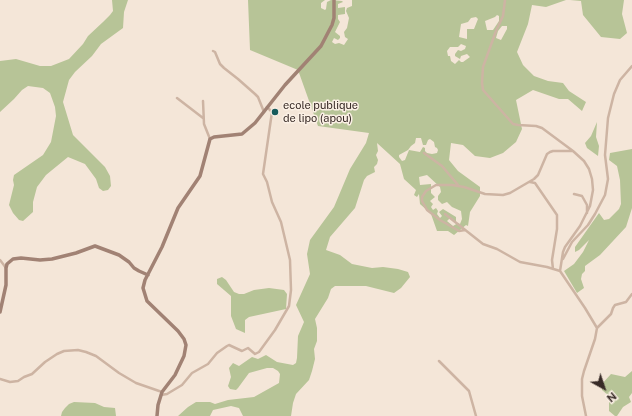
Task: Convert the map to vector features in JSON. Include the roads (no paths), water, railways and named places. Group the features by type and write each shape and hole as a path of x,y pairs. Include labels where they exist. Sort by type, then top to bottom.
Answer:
{"street":[{"path":"210,139 242,134 250,128 285,85 321,46 332,25 334,0"},
{"path":"505,0 503,16 483,67 483,90 513,124 540,127 573,151 584,161 589,169 592,179 593,196 587,213 580,226 565,247 560,271"},
{"path":"213,51 215,52 220,64 258,97 264,112"},
{"path":"561,263 568,248 595,214 605,195 608,175 605,155 607,125 614,94 620,80 632,66"},
{"path":"177,98 204,118"},
{"path":"157,416 162,393 175,375 184,356 186,346 184,339 178,331 147,301 143,288 178,208 200,176 210,139 205,127 203,101"},
{"path":"0,380 10,382 18,381 32,374 45,362 57,354 64,351 78,350 96,356 119,373 136,383 167,394 182,385 192,373 208,364 217,353 227,346 230,345 242,351 248,348 255,354 260,352 290,306 291,290 290,260 281,222 273,206 267,182 262,174 272,112 267,107"},
{"path":"465,230 459,231 440,220 427,210 422,201 422,197 430,187 436,185 458,186 485,194 503,195 510,193 538,175 547,154 550,152 573,151"},
{"path":"424,153 442,166 458,186"},
{"path":"529,182 535,183 557,214 557,229 552,260 553,269"},
{"path":"574,194 582,196 587,204 587,213"},
{"path":"445,214 483,244 498,249 514,259 560,271 597,328"},
{"path":"0,312 6,285 6,268 7,264 13,259 52,259 76,253 95,246 119,255 138,271 148,275"},
{"path":"0,260 6,268"},
{"path":"586,416 582,396 582,379 597,328 611,314 615,305 626,302 632,294"},
{"path":"439,362 469,391 476,416"}],"place":[{"name":"ecole publique de lipo (apou)","path":"275,112"}]}
